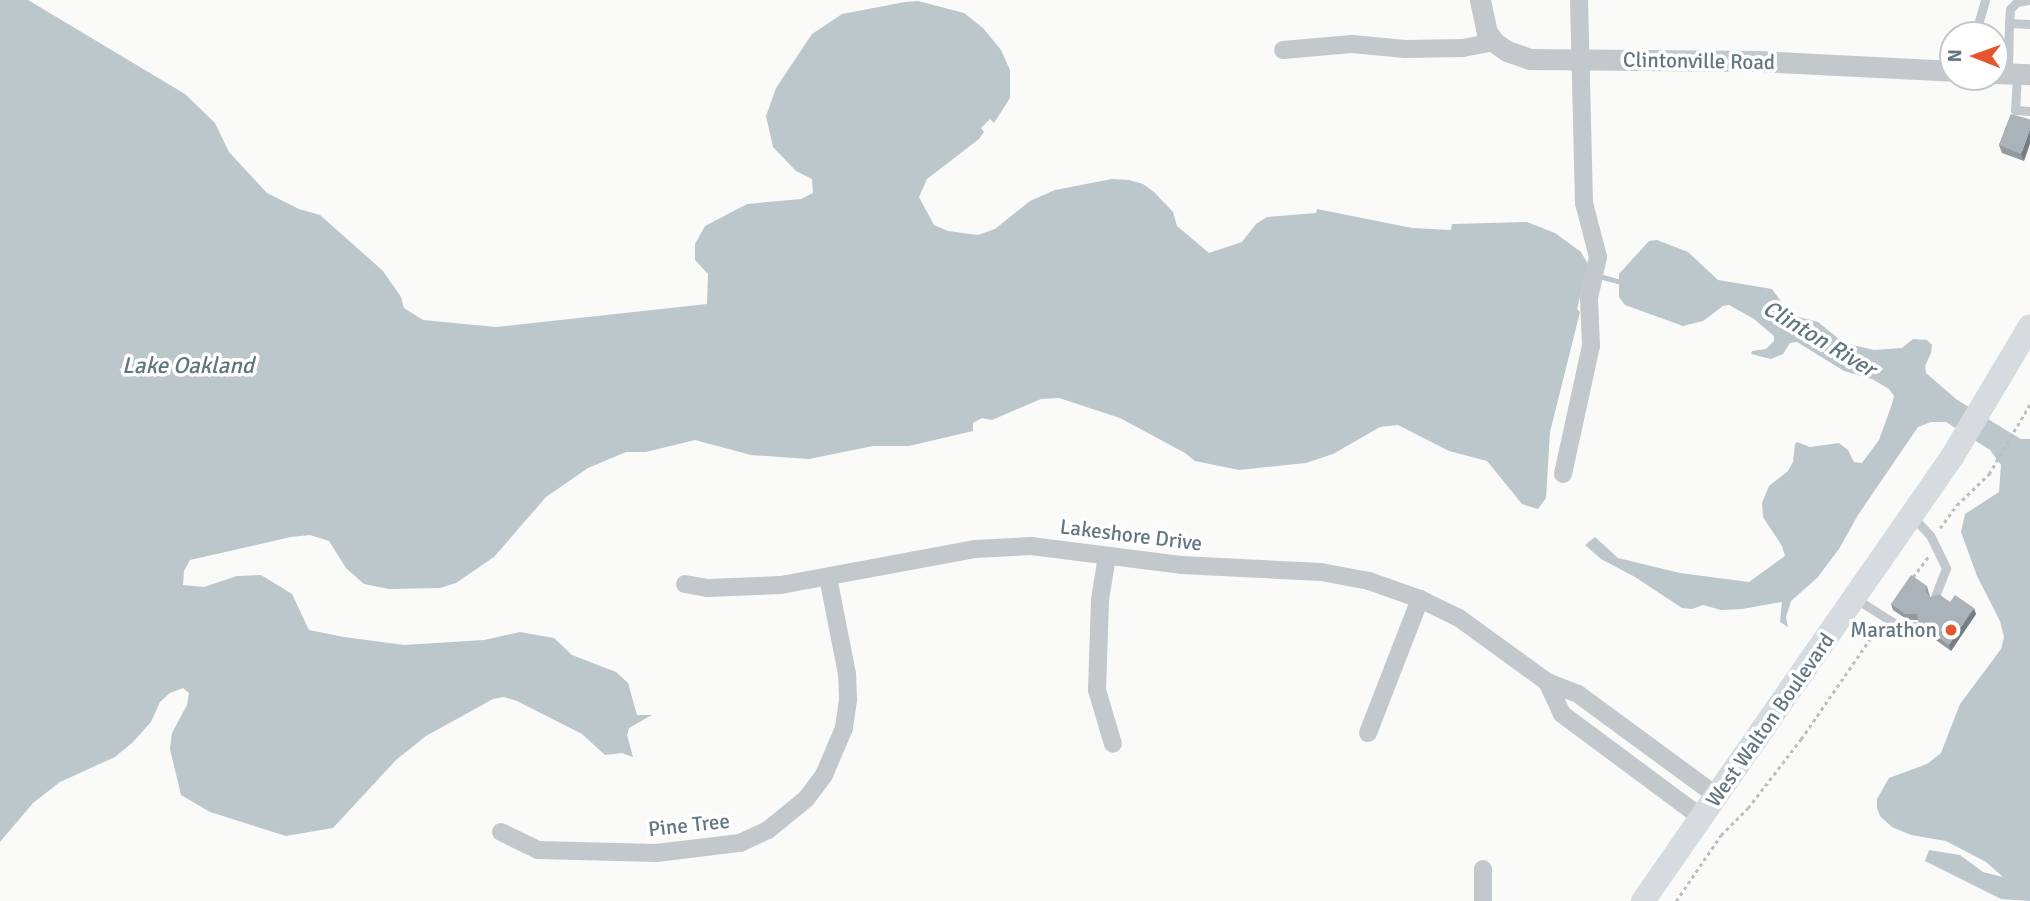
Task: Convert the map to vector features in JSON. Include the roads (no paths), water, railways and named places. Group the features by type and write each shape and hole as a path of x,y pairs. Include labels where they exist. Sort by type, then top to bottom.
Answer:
{"main road":[{"name":"West Walton Boulevard","path":"1643,901 1952,457 2030,326"}],"street":[{"path":"1283,50 1352,44 1405,49 1463,48 1494,42 1486,32 1480,0"},
{"path":"1563,474 1591,345 1589,298 1598,257 1584,203 1579,0"},
{"name":"Clintonville Road","path":"1494,42 1507,51 1530,59 1758,61 1939,70"},
{"name":"Lakeshore Drive","path":"685,584 706,589 742,589 828,577 976,549 1031,546 1181,565 1321,572 1369,581 1420,599 1482,633 1547,682 1578,694 1717,796"},
{"path":"1107,556 1100,600 1097,690 1112,744"},
{"name":"Pine Tree","path":"501,832 538,850 656,853 740,844 768,830 806,799 824,775 844,729 848,700 847,674 828,577"},
{"path":"1368,733 1420,599"},
{"name":"Lakeshore Drive","path":"1547,682 1562,714 1702,818"},
{"path":"1483,869 1483,901"}],"lane":[{"path":"1979,21 1985,0"},
{"path":"2028,0 2017,2 2010,9 2009,23 2015,110 2030,111"},
{"path":"2009,23 2030,23"},
{"path":"1912,516 1934,543 1946,568 1936,597"},
{"path":"1854,598 1902,628 1916,626"}],"water":[{"name":"Lake Oakland","path":"0,0 28,0 185,94 215,123 229,152 267,193 299,209 320,215 383,271 401,297 404,308 423,320 496,327 707,304 708,274 695,260 695,244 705,226 747,204 801,199 813,193 812,179 796,171 773,147 766,116 776,88 812,34 842,14 905,2 918,1 964,13 983,28 1001,50 1010,70 1010,98 994,123 990,119 981,128 984,132 979,139 927,179 919,197 934,225 948,231 978,235 995,229 1030,201 1055,190 1112,179 1143,184 1154,192 1173,212 1177,226 1209,253 1242,242 1256,224 1267,217 1316,213 1317,209 1412,228 1451,230 1452,224 1527,222 1555,233 1581,252 1588,264 1577,309 1580,312 1550,432 1546,498 1538,509 1522,504 1487,461 1449,451 1398,425 1380,427 1333,454 1306,463 1239,470 1195,461 1120,418 1059,398 1041,399 992,420 982,418 973,423 973,431 909,446 873,446 809,459 751,455 695,440 646,452 626,452 588,468 546,497 494,557 456,583 440,588 389,589 364,584 346,568 329,541 310,535 190,560 184,571 183,585 204,587 237,576 261,575 292,594 309,630 344,637 404,645 484,640 520,632 554,638 572,655 616,672 628,683 637,715 652,715 629,728 627,735 633,757 622,753 605,755 582,734 517,701 504,697 493,699 426,736 396,760 333,828 286,836 210,812 181,795 170,749 172,733 187,705 189,693 183,688 170,693 160,702 151,722 133,742 115,757 60,782 33,803 0,842"},
{"path":"1657,240 1688,252 1718,280 1772,289 1791,315 1818,322 1844,343 1874,350 1902,348 1913,339 1927,340 1932,345 1925,366 1926,373 1956,399 2021,439 2030,439 2030,901 2001,899 1925,861 1929,850 1960,855 1983,872 2003,877 1986,862 1946,841 1911,835 1892,827 1880,816 1877,808 1877,799 1889,778 1927,764 1941,753 1960,704 2001,649 2004,637 2000,621 1977,576 1961,532 1965,514 1999,492 2001,465 1990,450 1946,422 1931,422 1918,427 1858,515 1839,549 1817,578 1791,601 1786,617 1788,627 1780,622 1782,602 1742,609 1721,610 1703,605 1692,609 1682,608 1635,577 1601,559 1585,545 1595,537 1618,558 1680,573 1749,582 1785,556 1782,546 1763,517 1762,503 1769,486 1788,471 1793,462 1795,444 1797,442 1810,447 1839,443 1848,450 1854,462 1862,463 1879,440 1894,396 1889,389 1872,379 1844,371 1797,342 1790,343 1783,354 1771,359 1751,354 1752,351 1766,349 1774,341 1774,336 1754,319 1729,305 1723,306 1703,321 1683,326 1625,305 1619,297 1619,274 1649,241"}],"waterway":[{"name":"Clinton River","path":"1599,276 1618,281"}],"place":[{"name":"Marathon","path":"1951,630"}]}
